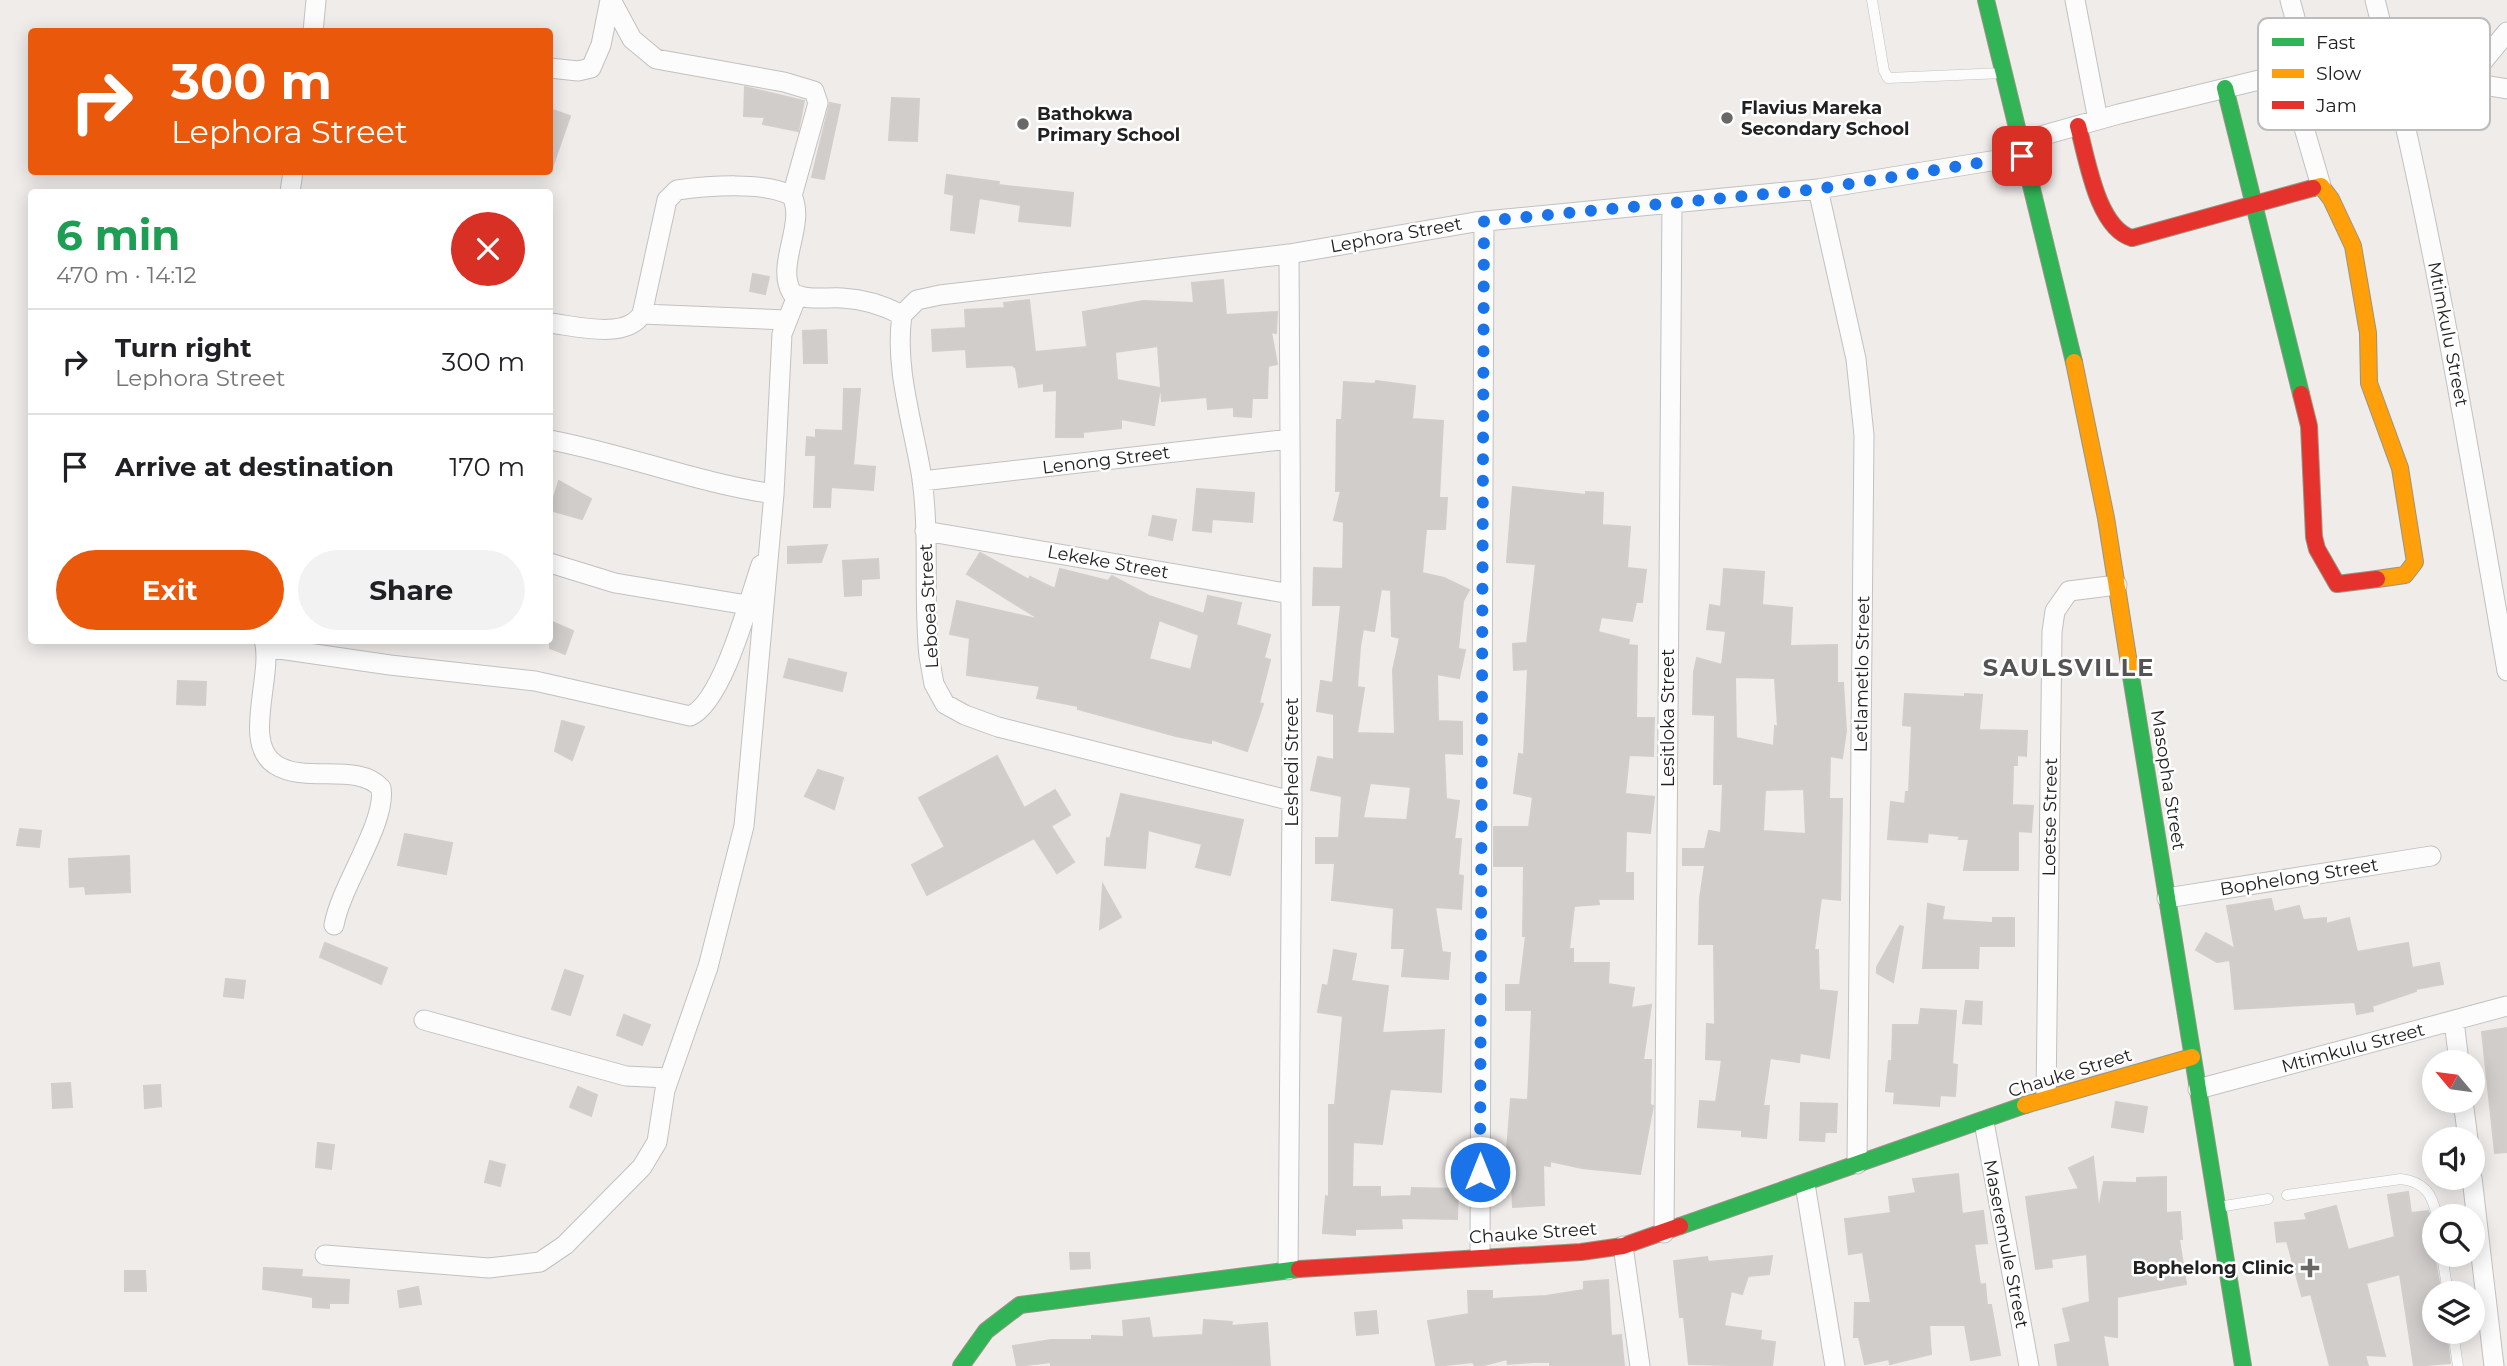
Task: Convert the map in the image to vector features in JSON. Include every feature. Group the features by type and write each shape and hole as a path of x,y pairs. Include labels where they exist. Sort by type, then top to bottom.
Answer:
{"street":[{"path":"313,28 316,0"},
{"path":"553,68 578,71 591,68 601,45 610,0"},
{"path":"610,0 632,39 656,58 784,82 814,91 818,103 792,195 796,210 787,282 797,296"},
{"name":"Masopha Street","path":"1986,0 2068,331 2117,584 2243,1366"},
{"path":"2075,0 2098,120"},
{"path":"2290,0 2295,18"},
{"name":"Mtimkulu Street","path":"2375,0 2379,18"},
{"path":"2490,53 2507,32"},
{"name":"Lephora Street","path":"902,315 916,300 940,295 1289,254 1484,221 1818,189 2021,149 2078,125 2258,80"},
{"path":"2225,88 2309,426 2317,549 2337,583 2405,575 2415,562 2400,468 2369,383 2368,333 2362,284 2349,237 2331,199 2321,186 2305,130"},
{"path":"2078,125 2104,214 2110,226 2128,238 2138,239 2321,186"},
{"name":"Mtimkulu Street","path":"2405,130 2461,399 2507,671"},
{"path":"553,323 628,328 637,323 642,314 667,200 677,190 736,187 777,190 792,195"},
{"name":"Letlametlo Street","path":"1818,189 1856,359 1864,435 1857,1164"},
{"name":"Lesitloka Street","path":"1664,1233 1672,203"},
{"path":"1480,1256 1484,221"},
{"name":"Leshedi Street","path":"1288,1270 1292,801 1289,254"},
{"path":"797,296 852,299 874,303 902,315"},
{"path":"325,1255 489,1268 540,1262 565,1245 642,1167 660,1131 668,1078 708,967 744,826 774,494 781,349 786,320 797,296"},
{"path":"642,314 786,320"},
{"name":"Leboea Street","path":"902,315 899,332 905,384 922,481 929,656 934,684 945,704 965,715 998,727 1292,801"},
{"name":"Lenong Street","path":"922,481 1290,439"},
{"path":"553,441 715,484 774,494"},
{"name":"Lekeke Street","path":"925,531 1291,594"},
{"path":"334,925 342,893 379,812 381,788 367,779 289,770 268,759 261,747 259,732 267,664 265,644 535,681 690,716 704,706 718,683 769,544"},
{"path":"553,563 615,583 747,605"},
{"name":"Loetse Street","path":"2046,1097 2052,632 2055,611 2069,591 2117,584"},
{"name":"Bophelong Street","path":"2167,898 2431,856"},
{"name":"Mtimkulu Street","path":"2198,1089 2507,1006"},
{"path":"424,1020 626,1076 668,1078"},
{"path":"2454,1021 2458,1050"},
{"name":"Chauke Street","path":"961,1366 974,1343 997,1319 1020,1305 1288,1270 1480,1256 1581,1252 1623,1245 1984,1122 2046,1097 2192,1057"},
{"name":"Maseremule Street","path":"1984,1122 2029,1366"},
{"path":"1805,1184 1835,1366"},
{"path":"2474,1190 2498,1353"},
{"path":"1623,1245 1640,1366"}],"lane":[{"path":"1872,0 1884,71 1888,78 2003,73"},
{"path":"2287,1195 2401,1179 2414,1181 2425,1187 2433,1204"},
{"path":"2217,1207 2268,1199"},
{"path":"2455,1344 2458,1366"}],"building":[{"path":"745,87 804,101 798,131 763,124 765,117 744,116"},
{"path":"892,98 919,99 917,141 889,140"},
{"path":"830,103 840,105 824,179 812,177"},
{"path":"553,110 570,116 553,165"},
{"path":"947,175 999,182 998,185 1073,193 1070,226 1019,221 1021,205 979,198 974,233 951,230 954,195 945,193"},
{"path":"753,274 769,277 765,294 750,291"},
{"path":"1223,280 1226,315 1277,312 1276,333 1271,332 1277,364 1268,366 1267,398 1252,398 1251,417 1234,416 1234,407 1208,409 1207,397 1162,401 1158,346 1115,352 1117,380 1160,388 1154,425 1121,419 1121,428 1083,432 1083,437 1056,437 1057,390 1044,391 1044,383 1019,387 1016,368 1012,365 967,367 966,349 933,351 932,330 966,328 965,310 1005,308 1004,303 1029,300 1035,352 1087,347 1083,312 1143,301 1194,303 1192,283"},
{"path":"826,330 827,363 804,363 803,331"},
{"path":"1376,381 1415,386 1412,419 1443,421 1439,498 1447,498 1445,529 1426,529 1422,573 1444,578 1469,590 1463,601 1458,649 1465,650 1459,678 1437,674 1438,721 1462,722 1462,754 1444,753 1446,799 1459,801 1454,839 1461,839 1458,875 1463,876 1461,909 1435,907 1442,952 1450,953 1448,979 1402,976 1405,948 1392,948 1394,908 1332,900 1335,863 1316,863 1316,838 1339,838 1342,796 1311,790 1318,757 1334,760 1334,714 1317,711 1321,681 1333,683 1341,605 1313,605 1314,568 1343,569 1344,522 1334,520 1341,491 1336,491 1337,420 1342,420 1344,382 1375,384","holes":["1381,589 1391,590 1392,636 1400,638 1393,670 1395,734 1357,733 1364,688 1357,687 1360,647 1363,629 1374,631","1370,783 1411,787 1407,820 1363,818"]},
{"path":"844,389 860,389 853,465 875,467 873,490 831,487 830,507 814,507 816,455 806,455 807,437 816,438 816,430 843,431"},
{"path":"559,481 591,499 582,519 553,511"},
{"path":"1513,487 1586,495 1586,492 1603,493 1602,525 1630,527 1627,568 1646,570 1642,602 1636,602 1632,621 1601,617 1598,632 1629,640 1628,645 1637,646 1636,718 1654,718 1653,756 1629,755 1625,794 1654,797 1650,833 1626,831 1625,873 1633,873 1633,899 1598,899 1599,904 1574,906 1569,949 1573,949 1573,963 1609,963 1608,984 1634,988 1631,1008 1651,1005 1643,1060 1651,1060 1650,1105 1653,1106 1640,1174 1582,1168 1550,1161 1550,1166 1543,1165 1544,1205 1513,1207 1511,1163 1506,1162 1511,1099 1528,1100 1532,1010 1506,1010 1506,985 1520,985 1526,936 1523,936 1524,866 1494,866 1494,827 1529,827 1533,797 1514,793 1519,754 1524,755 1528,669 1514,670 1513,644 1527,643 1536,564 1507,562"},
{"path":"1197,489 1254,493 1252,522 1212,519 1211,532 1193,530"},
{"path":"1153,516 1176,520 1172,540 1149,535"},
{"path":"827,545 821,562 788,563 788,547"},
{"path":"980,553 1029,580 1030,577 1055,589 1060,569 1108,581 1112,576 1149,596 1204,614 1208,596 1241,603 1236,625 1270,635 1264,658 1270,660 1259,703 1263,704 1247,751 1211,739 1211,743 1176,736 1078,709 1078,706 1037,698 1040,686 967,675 970,638 950,634 957,601 1041,620 967,574","holes":["1159,620 1199,635 1191,670 1149,659"]},
{"path":"878,559 879,578 861,579 861,595 845,596 843,561"},
{"path":"1724,569 1764,572 1762,605 1792,608 1790,646 1837,645 1837,683 1843,683 1846,731 1842,758 1830,756 1829,799 1842,799 1840,900 1821,898 1814,950 1818,950 1819,990 1837,992 1829,1058 1800,1053 1799,1062 1770,1058 1763,1106 1769,1106 1766,1138 1742,1136 1742,1130 1698,1127 1700,1101 1716,1102 1722,1060 1706,1059 1707,1024 1715,1025 1714,944 1699,944 1700,898 1705,865 1683,865 1683,849 1705,849 1709,831 1721,833 1723,784 1714,784 1715,715 1693,714 1697,658 1722,665 1726,631 1707,629 1710,605 1721,607","holes":["1735,677 1775,678 1778,727 1775,726 1774,746 1736,738","1804,789 1806,834 1763,831 1765,790"]},
{"path":"553,622 573,631 565,654 550,648 550,644 553,644"},
{"path":"789,659 846,673 842,691 784,677"},
{"path":"178,681 206,682 205,705 177,704"},
{"path":"1905,694 1965,697 1965,694 1982,695 1979,730 2027,731 2026,756 2017,755 2017,765 2013,765 2012,805 2033,806 2031,832 2018,831 2018,870 1964,870 1969,839 1959,839 1960,836 1928,833 1927,842 1888,839 1891,802 1905,804 1906,792 1909,792 1912,726 1903,725"},
{"path":"562,721 584,727 572,760 555,751"},
{"path":"997,756 1024,808 1055,790 1070,815 1051,826 1074,862 1057,873 1034,838 927,895 912,865 945,847 919,798"},
{"path":"818,770 843,778 834,809 805,796"},
{"path":"1121,794 1243,820 1230,875 1196,867 1202,844 1148,830 1145,868 1105,865 1107,838 1110,839"},
{"path":"20,829 41,831 39,847 17,845"},
{"path":"405,834 452,843 446,874 398,865"},
{"path":"129,856 130,892 86,894 85,886 70,887 69,859"},
{"path":"1103,885 1121,917 1100,929"},
{"path":"2271,899 2274,912 2299,906 2303,920 2326,918 2326,924 2349,918 2357,952 2408,943 2412,968 2439,963 2443,984 2416,989 2372,1006 2373,1011 2357,1014 2355,1002 2235,1009 2230,960 2217,962 2196,950 2206,933 2235,949 2227,906"},
{"path":"1928,904 1944,907 1942,920 1993,923 1993,918 2014,918 2014,946 1979,946 1978,968 1923,968"},
{"path":"1900,926 1903,927 1893,982 1877,973 1877,967"},
{"path":"325,943 387,968 381,984 320,957"},
{"path":"1334,950 1356,954 1351,981 1388,986 1382,1033 1444,1030 1441,1092 1390,1089 1382,1144 1353,1142 1352,1187 1380,1187 1380,1197 1411,1196 1412,1188 1458,1189 1457,1219 1401,1218 1402,1228 1355,1229 1355,1235 1323,1233 1326,1196 1329,1197 1329,1105 1335,1105 1343,1016 1318,1012 1323,985 1328,986"},
{"path":"565,970 583,976 570,1015 552,1009"},
{"path":"226,979 245,981 243,998 224,996"},
{"path":"1966,1001 1982,1002 1981,1024 1963,1023"},
{"path":"1921,1009 1956,1011 1952,1064 1957,1065 1955,1096 1940,1095 1939,1106 1894,1103 1895,1092 1886,1091 1889,1061 1892,1061 1893,1025 1919,1025"},
{"path":"624,1015 650,1025 642,1045 617,1035"},
{"path":"2507,1028 2507,1152 2495,1153 2482,1032"},
{"path":"70,1083 72,1107 53,1108 52,1084"},
{"path":"160,1085 161,1106 145,1108 144,1086"},
{"path":"578,1087 597,1095 591,1116 570,1107"},
{"path":"2116,1102 2147,1107 2143,1132 2112,1127"},
{"path":"1801,1103 1837,1104 1836,1132 1825,1132 1824,1141 1800,1140"},
{"path":"318,1143 334,1145 331,1169 316,1167"},
{"path":"2093,1157 2098,1204 2104,1182 2137,1183 2137,1178 2166,1177 2166,1213 2180,1212 2182,1239 2179,1239 2186,1284 2117,1297 2117,1337 2103,1335 2108,1366 2058,1366 2055,1345 2071,1342 2063,1309 2090,1302 2087,1254 2051,1259 2052,1267 2036,1269 2026,1197 2079,1189 2069,1168"},
{"path":"490,1161 505,1165 500,1186 485,1182"},
{"path":"1958,1174 1962,1214 1983,1211 1987,1243 1974,1244 1980,1285 1985,1284 1987,1305 1991,1305 2000,1355 1971,1360 1965,1325 1929,1325 1931,1354 1890,1364 1889,1359 1865,1364 1859,1337 1854,1337 1855,1303 1871,1303 1863,1252 1849,1254 1845,1219 1891,1213 1889,1197 1916,1193 1913,1179"},
{"path":"2408,1192 2411,1213 2422,1212 2422,1267 2436,1267 2439,1281 2422,1281 2422,1344 2448,1344 2450,1363 2414,1366 2400,1274 2366,1283 2385,1356 2365,1355 2368,1366 2330,1366 2311,1294 2302,1296 2287,1241 2277,1242 2275,1223 2307,1220 2305,1214 2336,1206 2348,1250 2395,1237 2388,1195"},
{"path":"1070,1253 1089,1253 1090,1268 1071,1269"},
{"path":"1772,1256 1769,1274 1748,1276 1742,1294 1731,1291 1724,1326 1761,1331 1760,1340 1775,1342 1772,1366 1689,1364 1684,1317 1680,1317 1674,1261 1707,1257 1708,1262"},
{"path":"264,1268 302,1270 301,1277 349,1280 348,1303 329,1303 329,1308 313,1307 313,1297 263,1289"},
{"path":"125,1271 145,1271 146,1291 125,1291"},
{"path":"1608,1280 1611,1336 1621,1335 1624,1366 1550,1366 1550,1362 1508,1364 1507,1359 1480,1366 1475,1366 1473,1362 1436,1366 1428,1321 1469,1314 1468,1291 1492,1291 1492,1299 1546,1296 1584,1290 1584,1282"},
{"path":"418,1287 421,1304 400,1307 398,1291"},
{"path":"1376,1311 1378,1333 1357,1335 1355,1313"},
{"path":"1149,1318 1152,1338 1203,1335 1204,1320 1232,1322 1231,1326 1267,1323 1270,1366 1051,1365 1051,1362 1017,1366 1013,1346 1051,1340 1092,1340 1092,1336 1124,1337 1123,1321"}],"traffic: fast":[{"path":"1986,0 2074,362"},
{"path":"2225,88 2301,394"},
{"path":"2130,670 2243,1366"},
{"path":"1680,1226 2025,1105"},
{"path":"961,1366 986,1331 1020,1305 1299,1269"}],"traffic: slow":[{"path":"2313,188 2321,186 2331,199 2353,246 2368,333 2369,383 2400,468 2415,562 2405,575 2377,579"},
{"path":"2074,362 2106,518 2130,670"},
{"path":"2025,1105 2192,1057"}],"traffic: jam":[{"path":"2078,126 2102,207 2120,232 2132,238 2313,188"},
{"path":"2301,394 2309,426 2314,537 2317,549 2337,584 2377,579"},
{"path":"1299,1269 1581,1252 1623,1246 1680,1226"}],"place":[{"name":"Flavius Mareka Secondary School","path":"1727,118"},
{"name":"Bathokwa Primary School","path":"1023,124"},
{"name":"Bophelong Clinic","path":"2310,1268"}],"district":[{"name":"SAULSVILLE","path":"2069,667"}],"route":[{"path":"1480,1172 1484,221 1818,189 2022,156"}]}
